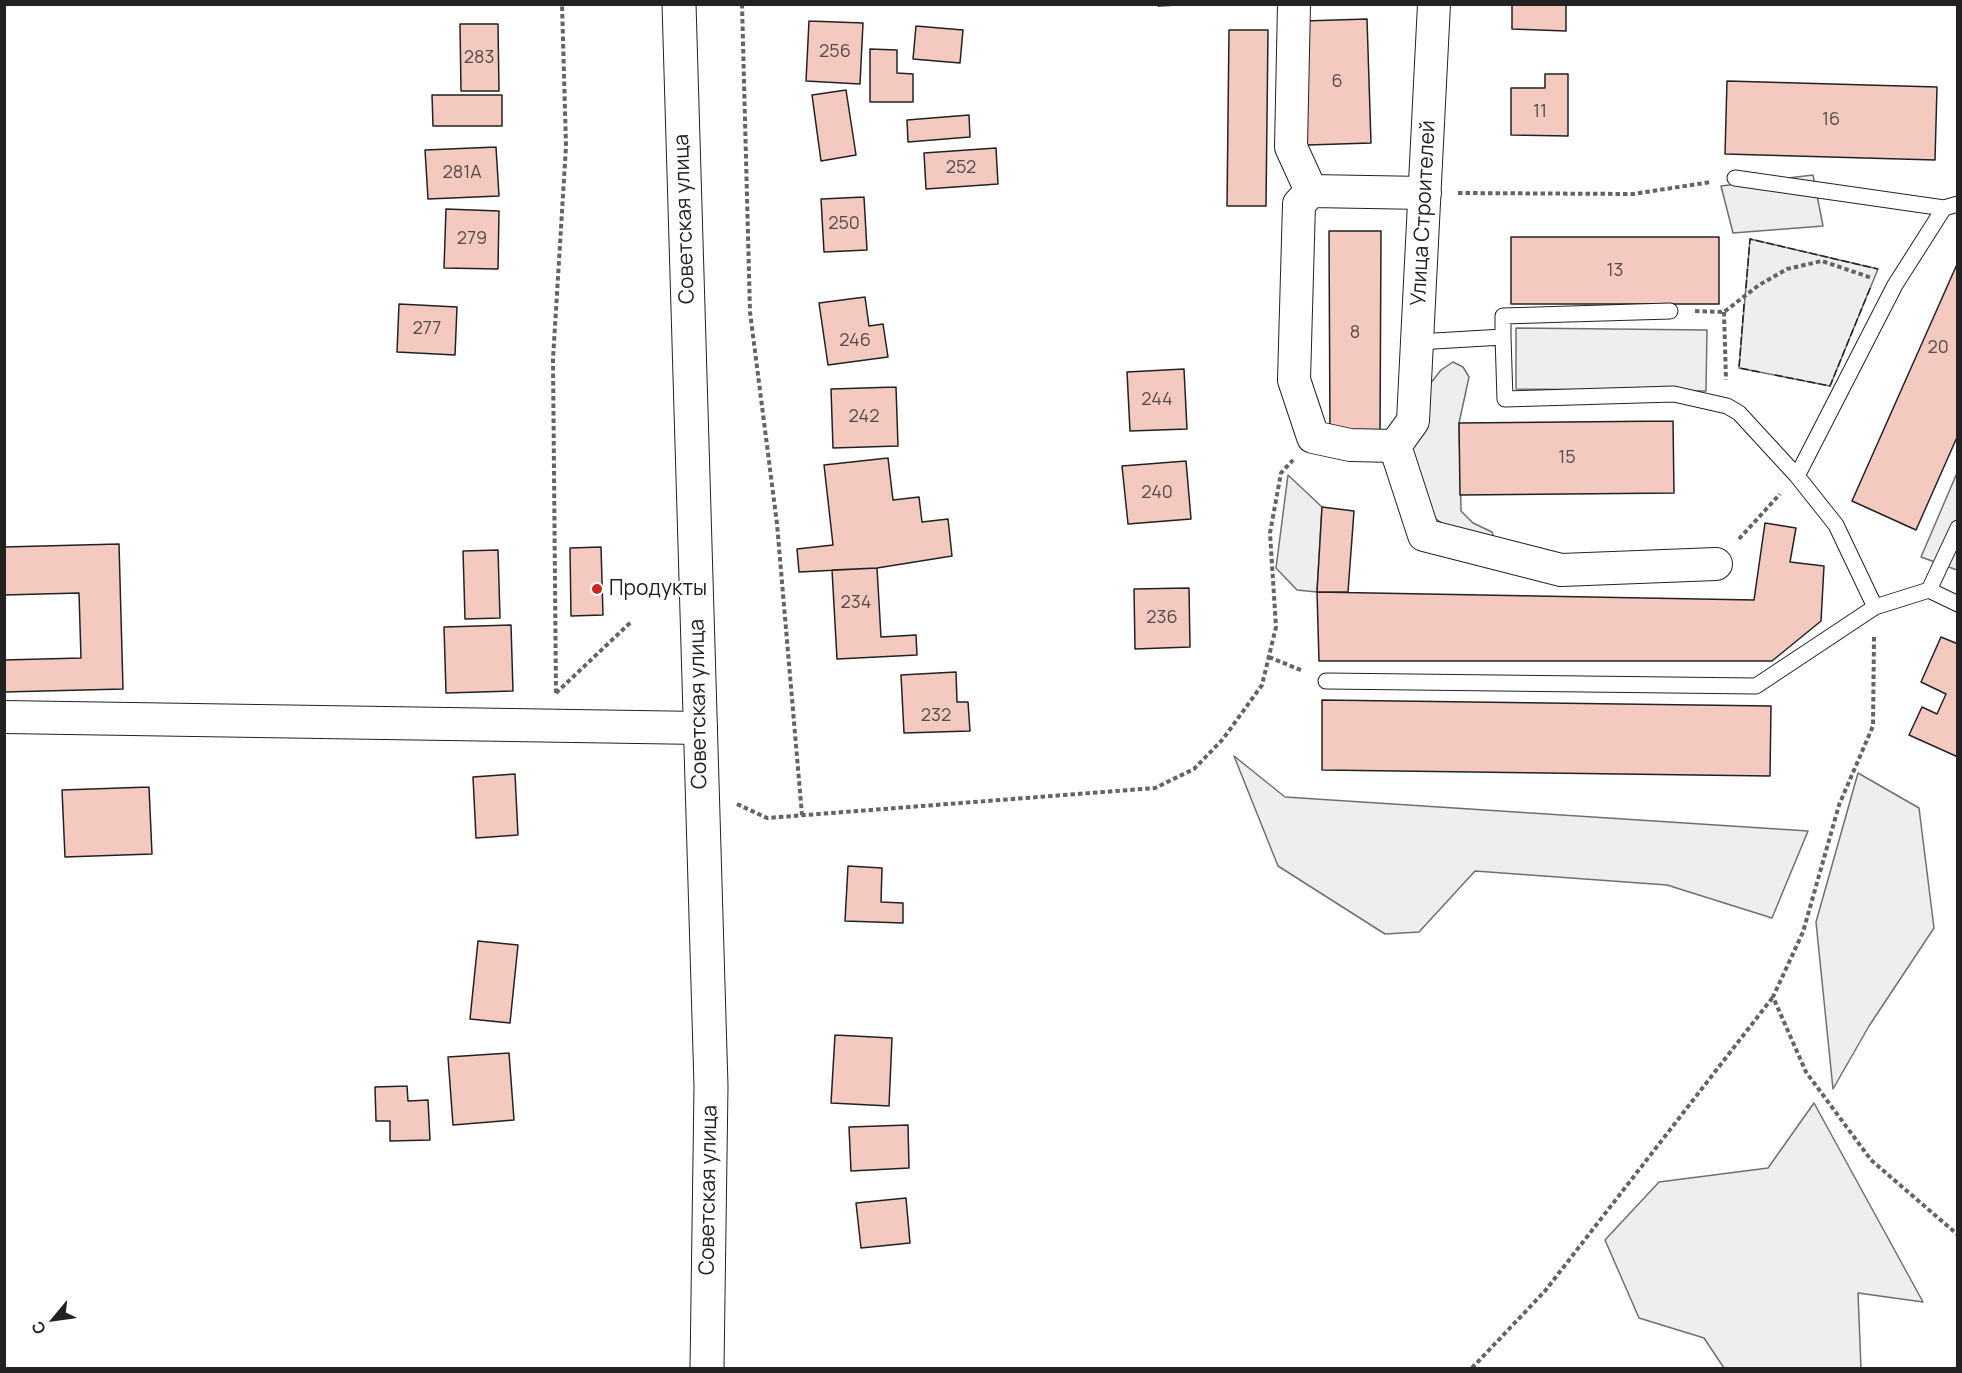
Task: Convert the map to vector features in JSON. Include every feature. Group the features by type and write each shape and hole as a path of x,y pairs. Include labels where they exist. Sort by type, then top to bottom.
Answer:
{"street":[{"name":"Советская улица","path":"679,4 700,788 711,1086 707,1368"},
{"path":"1294,4 1291,147 1311,191"},
{"name":"Улица Строителей","path":"1395,446 1413,421 1434,4"},
{"path":"1425,193 1311,191 1299,204 1294,380 1313,437 1350,445 1395,446 1424,535 1561,570 1716,564"},
{"path":"4,717 700,728"}],"lane":[{"path":"1735,178 1951,206 1895,285 1797,476"},
{"path":"1670,311 1503,315 1505,399 1674,394 1727,406 1739,413 1797,476 1836,525 1875,607"},
{"path":"1417,342 1503,337"},
{"path":"1929,590 1958,528"},
{"path":"1326,681 1756,686 1875,607 1929,590 1958,604"}],"path":[{"path":"556,693 553,359 566,146 562,4"},
{"path":"742,4 750,312 777,524 802,815"},
{"path":"1425,193 1633,194 1735,178"},
{"path":"1670,311 1724,312 1759,285 1787,269 1822,261 1895,285"},
{"path":"1724,312 1727,406"},
{"path":"700,788 767,818 1155,788 1194,769 1223,739 1262,685 1276,627 1270,533 1281,473 1313,437"},
{"path":"1716,564 1797,476"},
{"path":"1472,1368 1545,1291 1773,997 1803,932 1839,805 1873,726 1875,607"},
{"path":"522,725 633,621"},
{"path":"1269,657 1326,681"},
{"path":"1773,997 1806,1072 1871,1160 1958,1235"}],"shaded area":[{"path":"1813,175 1823,226 1733,233 1721,186"},
{"path":"1750,239 1878,269 1830,386 1739,368"},
{"path":"1516,328 1707,330 1706,391 1516,389"},
{"path":"1453,362 1463,367 1469,377 1459,423 1461,511 1473,523 1492,532 1494,538 1463,537 1430,515 1410,450 1430,384 1441,370"},
{"path":"1957,473 1957,570 1921,557"},
{"path":"1288,475 1322,507 1317,592 1297,590 1276,568"},
{"path":"1234,756 1285,797 1808,831 1772,918 1667,885 1475,871 1419,932 1385,934 1278,866"},
{"path":"1858,773 1919,808 1934,928 1869,1026 1833,1089 1816,922"},
{"path":"1814,1103 1923,1302 1858,1293 1861,1368 1724,1368 1704,1338 1639,1318 1605,1240 1659,1182 1768,1168"}],"building":[{"path":"1158,4 1198,4 1158,6"},
{"path":"1512,4 1566,4 1566,31 1512,29"},
{"path":"1367,19 1371,143 1307,145 1304,21"},
{"path":"809,21 863,23 860,84 806,81"},
{"path":"460,24 498,24 499,91 461,91"},
{"path":"916,26 963,30 960,63 913,59"},
{"path":"1229,30 1268,30 1266,206 1227,206"},
{"path":"870,49 897,50 897,73 913,74 913,102 870,102"},
{"path":"1545,74 1568,74 1568,136 1511,135 1511,88 1545,88"},
{"path":"1727,81 1937,87 1935,160 1725,154"},
{"path":"846,90 856,155 821,161 812,95"},
{"path":"432,95 502,95 502,126 433,126"},
{"path":"969,115 970,137 908,142 907,120"},
{"path":"496,147 499,196 428,199 425,150"},
{"path":"996,148 998,184 926,189 924,153"},
{"path":"864,197 867,250 824,252 821,199"},
{"path":"446,209 499,211 498,269 444,268"},
{"path":"1329,231 1381,231 1380,436 1330,436"},
{"path":"1511,237 1719,237 1719,304 1511,304"},
{"path":"1958,262 1958,435 1916,530 1852,501"},
{"path":"865,297 869,326 883,324 888,357 828,365 819,303"},
{"path":"399,304 457,307 455,355 397,352"},
{"path":"1184,369 1187,429 1130,431 1127,372"},
{"path":"896,387 898,446 833,448 831,389"},
{"path":"1673,421 1674,493 1460,495 1459,423"},
{"path":"888,458 893,500 919,497 922,522 948,519 952,556 877,568 799,572 797,549 833,545 824,465"},
{"path":"1186,461 1191,519 1128,524 1122,466"},
{"path":"1322,507 1354,511 1348,592 1317,592"},
{"path":"1765,523 1796,528 1790,562 1824,566 1821,621 1772,661 1319,661 1317,592 1754,600"},
{"path":"119,544 123,689 4,692 4,660 81,658 79,593 4,595 4,547"},
{"path":"601,547 603,615 571,616 570,548"},
{"path":"498,550 500,618 465,619 463,551"},
{"path":"877,568 881,637 916,635 917,655 837,659 832,570"},
{"path":"1189,588 1190,647 1135,649 1134,589"},
{"path":"511,625 513,691 446,693 444,627"},
{"path":"1941,637 1958,644 1958,757 1909,735 1922,707 1937,714 1946,694 1921,682"},
{"path":"956,672 957,702 968,702 970,731 904,733 901,675"},
{"path":"1322,700 1771,706 1770,776 1322,770"},
{"path":"515,774 518,835 476,838 473,777"},
{"path":"149,787 152,854 65,857 62,790"},
{"path":"848,866 882,868 881,902 903,903 903,923 845,921"},
{"path":"478,941 518,945 510,1023 470,1019"},
{"path":"835,1035 892,1038 889,1106 831,1103"},
{"path":"509,1053 514,1120 453,1125 448,1057"},
{"path":"407,1086 408,1101 428,1100 430,1140 390,1141 390,1121 376,1121 375,1087"},
{"path":"908,1125 909,1168 851,1171 849,1127"},
{"path":"906,1198 910,1243 861,1248 856,1203"}],"fence":[{"path":"1746,288 1750,239 1878,269"},
{"path":"1775,375 1830,386 1871,286"},
{"path":"1744,304 1739,368 1760,372"}],"place":[{"name":"Продукты","path":"597,589"}]}
